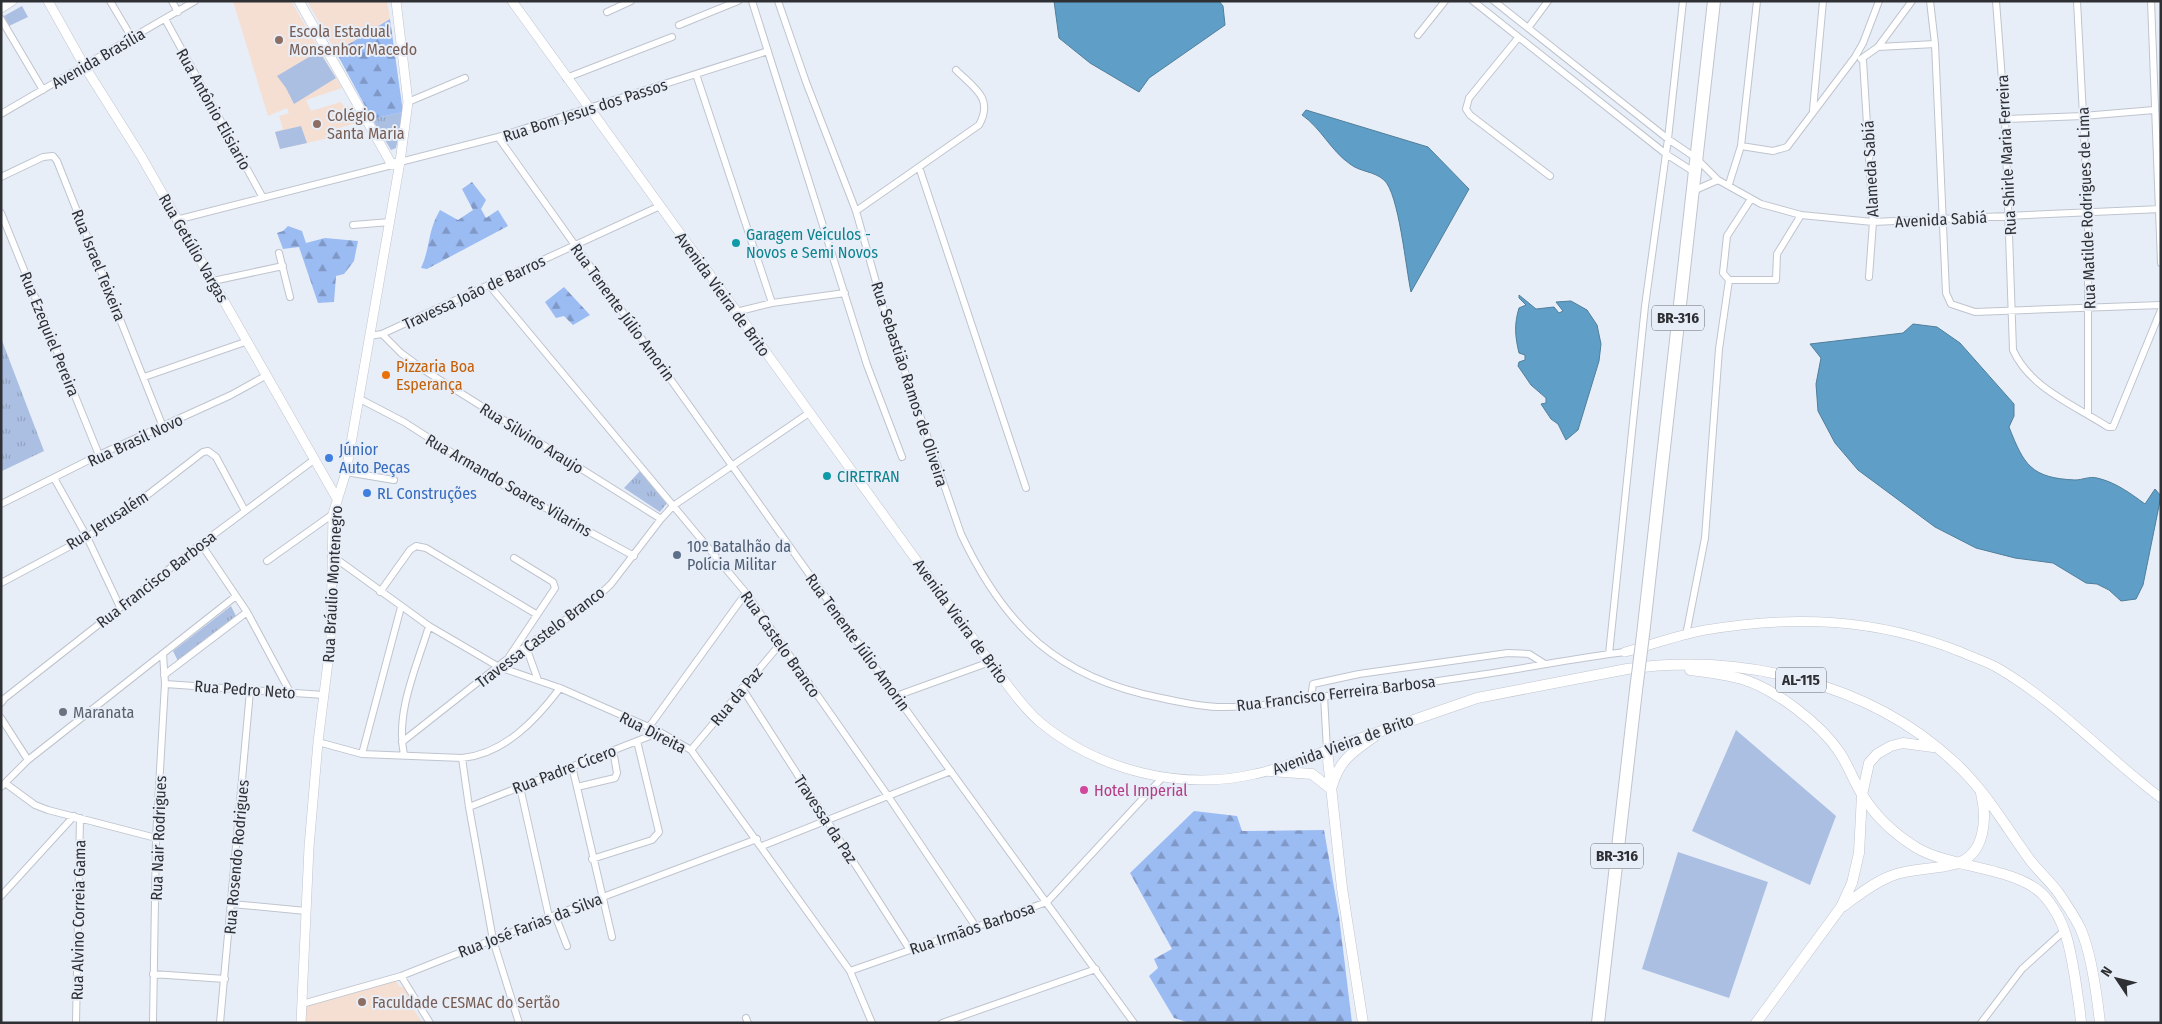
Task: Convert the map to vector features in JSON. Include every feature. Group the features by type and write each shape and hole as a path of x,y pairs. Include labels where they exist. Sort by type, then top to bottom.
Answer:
{"highway":[{"name":"BR-316","path":"1598,1023 1714,1"}],"main road":[{"name":"AL-115","path":"1648,666 1706,665 1750,668 1828,688 1891,716 1938,748 1954,761 1979,787 2004,819 2031,861 2059,893 2081,930 2100,1023"},
{"name":"Avenida Vieira de Brito","path":"1327,750 1477,698 1648,666"},
{"path":"1648,666 1723,674 1766,689 1826,734 1839,752 1872,810 1898,836 1937,858 2012,877 2028,884 2044,896 2066,930 2081,1023"},
{"path":"1330,789 1339,766 1346,758 1383,730"},
{"path":"1756,1023 1841,908 1852,883 1859,853 1862,795 1869,764 1877,754 1891,746 1903,743 1938,748"},
{"path":"1327,750 1342,888 1363,1023"},
{"path":"1270,770 1312,774 1330,789"},
{"path":"1841,908 1890,876 1921,868 1956,864 1967,858 1982,837 1984,808 1979,787"}],"street":[{"path":"1,8 12,1"},
{"name":"Rua Getúlio Vargas","path":"48,1 85,67 141,156 336,497"},
{"path":"110,1 132,38"},
{"path":"172,1 178,12"},
{"name":"Avenida Brasília","path":"2,111 85,67 195,1"},
{"path":"299,1 396,163"},
{"name":"Rua Bráulio Montenegro","path":"301,1023 306,911 318,742 331,638 333,514 336,497 346,472 390,222 396,163 408,102 396,1"},
{"name":"Avenida Vieira de Brito","path":"512,1 588,109 990,662 1029,711 1065,740 1089,754 1115,765 1162,778 1210,780 1235,778 1270,770 1327,750"},
{"path":"607,12 631,1"},
{"path":"679,25 738,1"},
{"name":"Rua Sebastião Ramos de Oliveira","path":"752,1 867,365 902,457"},
{"name":"Rua Sebastião Ramos de Oliveira","path":"778,1 806,82 856,211 885,314 944,490 977,568"},
{"path":"1418,35 1445,1"},
{"path":"1473,1 1666,154 1694,172"},
{"path":"1494,1 1668,140 1696,158 1718,180 1693,191"},
{"path":"1528,28 1548,1"},
{"path":"1609,654 1646,306 1668,140 1682,1"},
{"path":"1729,184 1741,146 1757,1"},
{"path":"1812,111 1823,1"},
{"path":"1741,146 1780,150 1792,140 1812,111 1855,57 1879,1"},
{"path":"1855,57 1863,60 1878,47 1912,1"},
{"path":"1930,1 1935,44 1941,219 1946,294 1951,304 1960,309 1975,312 2161,305"},
{"name":"Rua Shirle Maria Ferreira","path":"1996,1 2005,119 2013,350 2020,365 2030,377 2055,395 2088,414"},
{"name":"Rua Matilde Rodrigues de Lima","path":"2076,1 2088,211 2088,414"},
{"path":"2151,1 2157,59 2154,110 2159,135 2161,263"},
{"path":"1,19 43,90"},
{"name":"Rua Antônio Elisiario","path":"164,19 263,198"},
{"path":"566,78 672,37"},
{"path":"1518,38 1469,98 1466,109 1470,115 1550,176"},
{"path":"1878,47 1935,44"},
{"name":"Rua Bom Jesus dos Passos","path":"176,220 498,138 768,51"},
{"name":"Alameda Sabiá","path":"1863,60 1873,222 1869,277"},
{"path":"856,211 979,125 986,112 984,98 956,70"},
{"path":"696,74 772,303"},
{"path":"408,102 465,78"},
{"path":"2005,119 2084,116 2154,110"},
{"name":"Rua Tenente Júlio Amorin","path":"498,138 896,696 1048,902 1134,1023"},
{"name":"Rua Israel Teixeira","path":"1,177 43,157 53,156 57,161 163,427"},
{"path":"919,167 1026,488"},
{"name":"Avenida Sabiá","path":"1718,180 1729,184 1762,204 1801,215 1873,222 2159,209"},
{"path":"1686,635 1704,538 1719,348 1729,280 1723,273 1725,242 1751,199"},
{"name":"Travessa João de Barros","path":"369,336 382,334 660,206"},
{"name":"Rua Ezequiel Pereira","path":"1,213 99,455"},
{"path":"1729,280 1776,280 1777,254 1801,215"},
{"path":"353,225 390,222"},
{"path":"279,253 290,297"},
{"path":"213,281 283,266"},
{"name":"Rua Castelo Branco","path":"489,285 746,593 888,796 976,927"},
{"path":"736,312 772,303 844,293"},
{"path":"2088,414 2108,427 2113,427 2161,310"},
{"name":"Rua Silvino Araujo","path":"382,334 401,353 424,370 661,519"},
{"path":"144,377 248,341"},
{"name":"Rua Brasil Novo","path":"1,504 99,455 231,395 267,375"},
{"name":"Rua Armando Soares Vilarins","path":"358,398 404,422 496,481 634,556"},
{"name":"Travessa Castelo Branco","path":"402,742 506,660 593,601 611,584 673,506 809,413"},
{"name":"Rua Jerusalém","path":"1,583 87,537 128,510 203,452 208,451 216,457 245,511"},
{"name":"Rua Francisco Barbosa","path":"1,704 120,607 315,459"},
{"path":"346,472 394,480"},
{"path":"54,478 87,537 120,607"},
{"path":"266,561 333,514"},
{"path":"201,544 247,612 290,692"},
{"path":"380,592 410,550 416,546 426,548 536,614"},
{"name":"Rua Direita","path":"331,555 429,626 499,667 560,688 660,732 691,750 762,846 850,971 872,1023"},
{"path":"506,660 555,588 554,584 514,558"},
{"name":"Rua Francisco Ferreira Barbosa","path":"977,568 1003,607 1039,645 1063,664 1108,686 1167,700 1216,707 1262,705 1625,652"},
{"path":"649,727 746,593"},
{"path":"156,838 35,805 3,785 28,760 236,596"},
{"path":"362,754 401,607"},
{"path":"164,675 247,612"},
{"path":"1625,652 1704,630 1793,621 1835,621 1875,627 1935,642 1995,666 2030,689 2161,798"},
{"path":"404,755 402,742 408,696 429,626"},
{"name":"Rua da Paz","path":"691,750 781,642"},
{"path":"526,647 538,680"},
{"path":"1311,698 1313,684 1359,674 1508,653 1529,654 1544,664"},
{"name":"Rua Nair Rodrigues","path":"153,1023 156,838 165,684 163,654"},
{"path":"896,696 990,662"},
{"name":"Rua Pedro Neto","path":"165,684 324,695"},
{"path":"318,742 362,754 462,758 478,756 498,747 534,720 560,688"},
{"name":"Travessa da Paz","path":"742,688 910,950"},
{"name":"Rua Rosendo Rodrigues","path":"220,1023 250,691"},
{"path":"1324,696 1327,750"},
{"path":"1,718 28,760"},
{"name":"Rua Padre Cícero","path":"468,807 660,732"},
{"path":"592,859 652,840 659,832 637,741"},
{"path":"577,787 615,778 618,773 613,750"},
{"path":"462,758 468,807 493,940 520,1023"},
{"path":"572,766 592,859 612,937"},
{"path":"762,846 951,771"},
{"name":"Rua Irmãos Barbosa","path":"850,971 1048,902 1162,778"},
{"path":"520,787 552,916 566,946"},
{"path":"1,896 77,817"},
{"name":"Rua Alvino Correia Gama","path":"76,1023 77,817"},
{"name":"Rua José Farias da Silva","path":"302,1004 402,976 552,916 756,839"},
{"path":"232,904 306,911"},
{"path":"1981,1023 2022,969 2066,930"},
{"path":"942,1023 1096,969"},
{"path":"153,974 225,979"},
{"path":"402,976 430,1023"}],"shaded area":[{"name":"Escola Estadual Monsenhor Macedo","path":"233,1 291,1 342,88 306,100 311,111 341,102 345,107 348,106 357,123 328,131 329,138 280,149 275,132 283,129 279,116 289,113 287,108 268,116"},
{"path":"307,1 387,1 390,19 336,52"},
{"path":"1054,1 1219,1 1223,6 1225,25 1149,78 1139,92 1090,63 1059,38"},
{"path":"1306,110 1428,147 1469,189 1411,292 1398,215 1389,188 1380,177 1358,169 1343,159 1315,126 1302,115"},
{"path":"1519,295 1536,309 1554,307 1559,313 1563,311 1556,302 1571,301 1587,310 1597,325 1601,344 1599,361 1578,430 1566,440 1558,424 1551,419 1541,404 1546,403 1546,398 1531,385 1518,366 1519,362 1525,360 1525,355 1519,353 1516,320 1519,308 1526,305 1519,298"},
{"path":"1913,324 1937,327 1960,343 2014,404 2014,416 2009,427 2019,451 2031,467 2048,476 2060,479 2094,478 2104,480 2122,488 2145,504 2155,489 2161,496 2143,585 2136,599 2121,601 2109,590 2097,584 2086,583 2053,563 2015,558 1976,548 1935,527 1858,470 1835,443 1818,411 1816,384 1821,358 1810,344 1903,333"},
{"name":"Faculdade CESMAC do Sertão","path":"395,979 399,986 406,988 409,997 406,999 423,1023 305,1023 305,1004"}],"green space":[{"path":"22,6 28,17 9,26 4,16"},
{"path":"390,19 403,112 372,119 336,52"},
{"path":"319,51 336,78 294,104 277,76"},
{"path":"403,112 396,148 391,150 372,119"},
{"path":"301,126 307,143 280,149 275,132"},
{"path":"472,182 486,200 481,209 486,218 498,210 508,226 427,269 421,268 433,225 440,210 458,220 473,210 462,189"},
{"path":"288,226 302,231 306,243 325,238 358,241 354,261 344,274 336,276 334,302 318,303 299,247 283,249 277,233 283,231"},
{"path":"564,287 590,315 573,325 564,316 556,318 545,302"},
{"path":"1,338 44,451 2,471 1,469"},
{"path":"640,471 667,503 660,512 624,488"},
{"path":"231,606 236,616 178,661 173,651"},
{"path":"1736,730 1836,816 1810,885 1692,831"},
{"path":"1194,811 1237,816 1242,831 1324,830 1339,916 1352,1023 1190,1023 1174,1018 1149,976 1158,968 1154,959 1172,949 1130,873"},
{"path":"1678,852 1768,882 1729,998 1642,969"}],"place":[{"name":"Escola Estadual Monsenhor Macedo","path":"279,40"},
{"name":"Colégio Santa Maria","path":"317,124"},
{"name":"Garagem Veículos - Novos e Semi Novos","path":"736,243"},
{"name":"Pizzaria Boa Esperança","path":"386,375"},
{"name":"Júnior Auto Peças","path":"329,458"},
{"name":"CIRETRAN","path":"827,476"},
{"name":"RL Construções","path":"367,493"},
{"name":"10º Batalhão da Polícia Militar","path":"677,555"},
{"name":"Maranata","path":"63,712"},
{"name":"Hotel Imperial","path":"1084,790"},
{"name":"Faculdade CESMAC do Sertão","path":"362,1002"}]}
